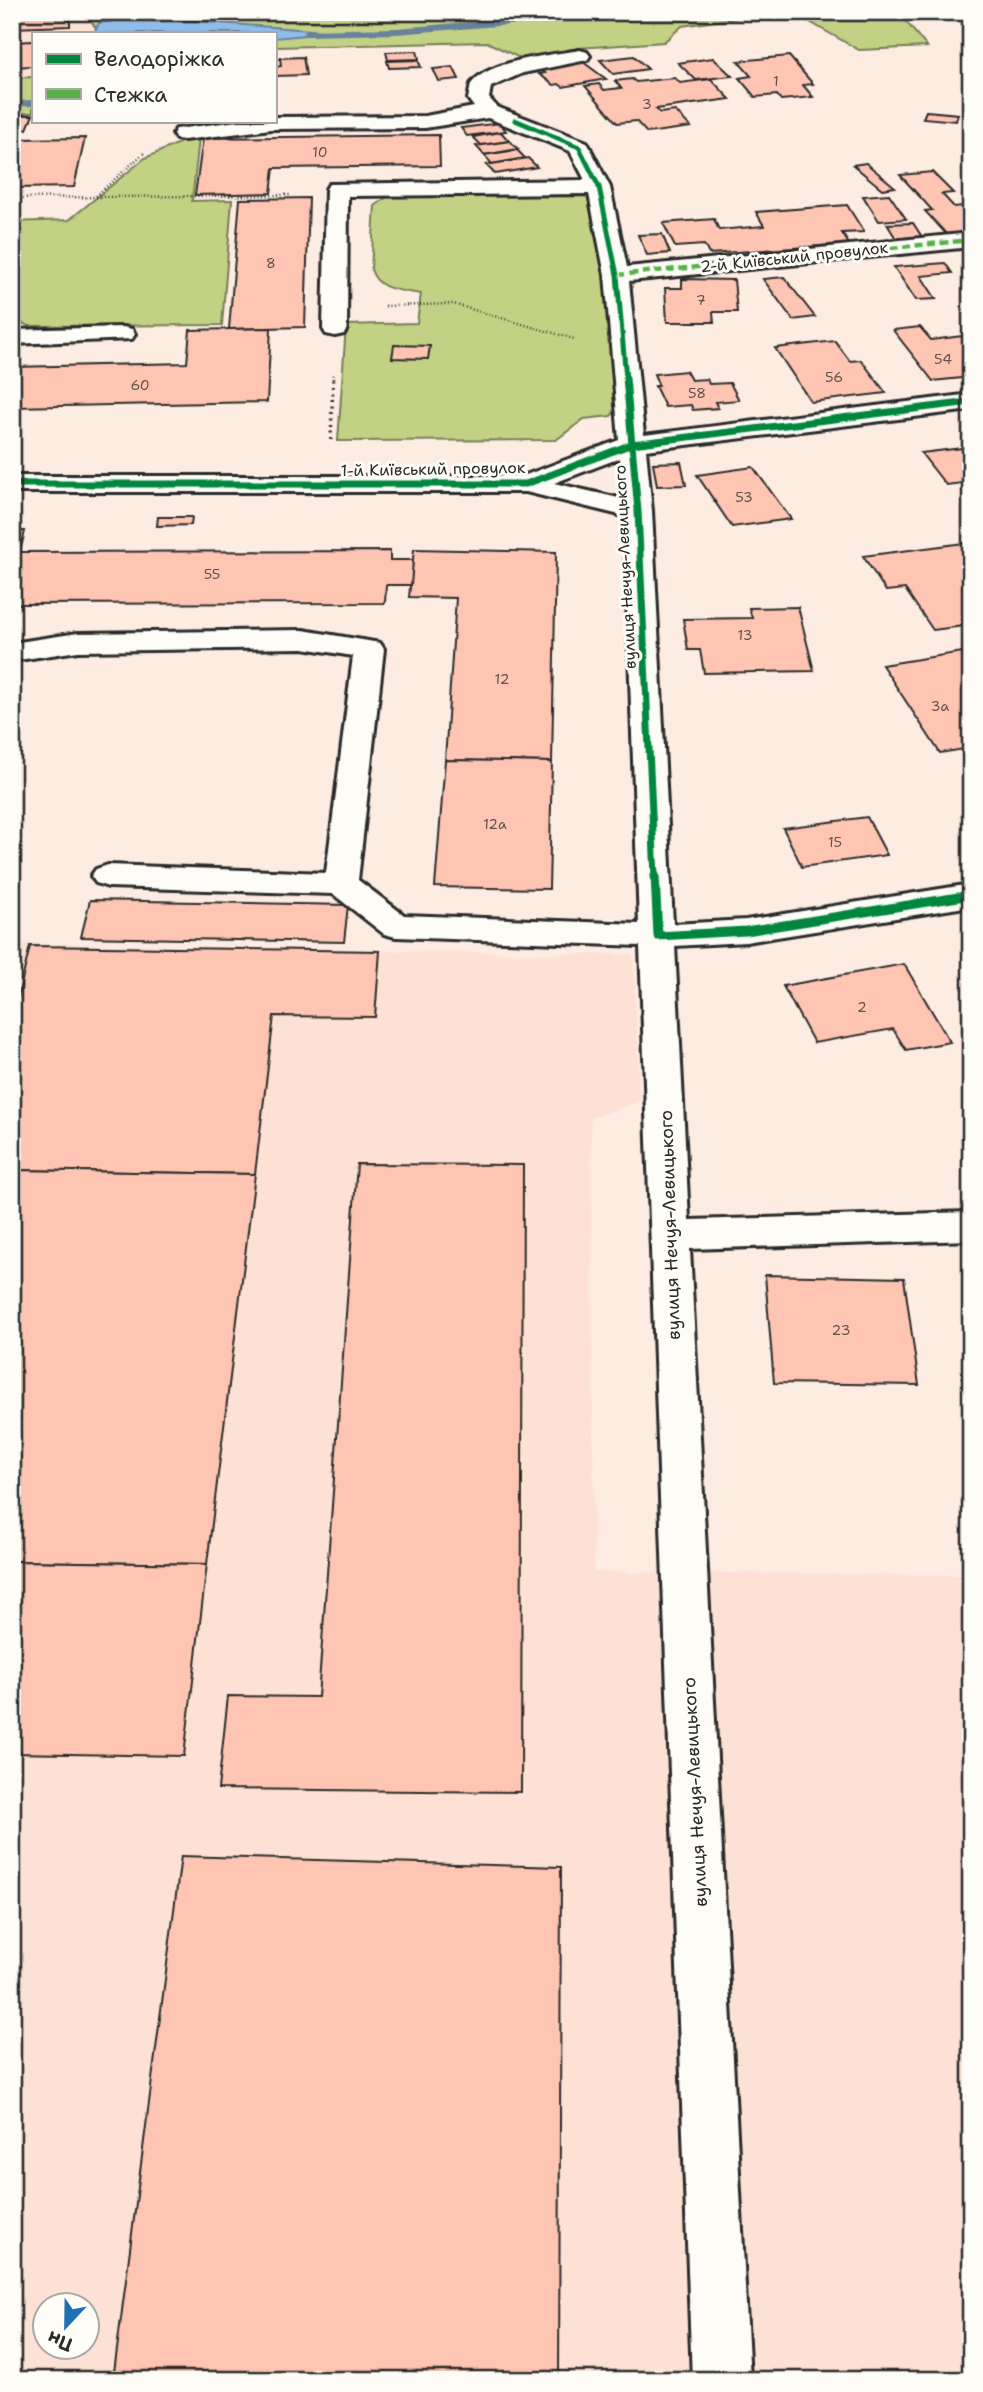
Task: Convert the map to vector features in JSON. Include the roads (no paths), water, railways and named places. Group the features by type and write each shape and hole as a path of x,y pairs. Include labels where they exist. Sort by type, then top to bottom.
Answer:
{"street":[{"path":"490,111 478,99 481,84 495,75 526,65 580,55"},
{"path":"184,134 271,123 425,122 490,111"},
{"name":"вулиця Нечуя-Левицького","path":"490,111 579,147 598,187 617,275 638,511 721,2380"},
{"path":"335,318 337,189 598,187"},
{"name":"2-й Київський провулок","path":"617,275 971,240"},
{"path":"12,337 123,334"},
{"name":"1-й Київський провулок","path":"12,484 526,484 632,444 971,402"},
{"path":"526,484 638,511"},
{"path":"12,652 78,642 303,639 369,649 341,884"},
{"path":"108,876 341,884 396,926 658,936 746,931 971,895"},
{"path":"670,1235 971,1226"}],"water":[{"path":"142,17 337,32 276,38 276,32 94,32 99,23"}],"waterway":[{"path":"308,33 396,31 639,12"},
{"path":"12,104 32,103"}]}
